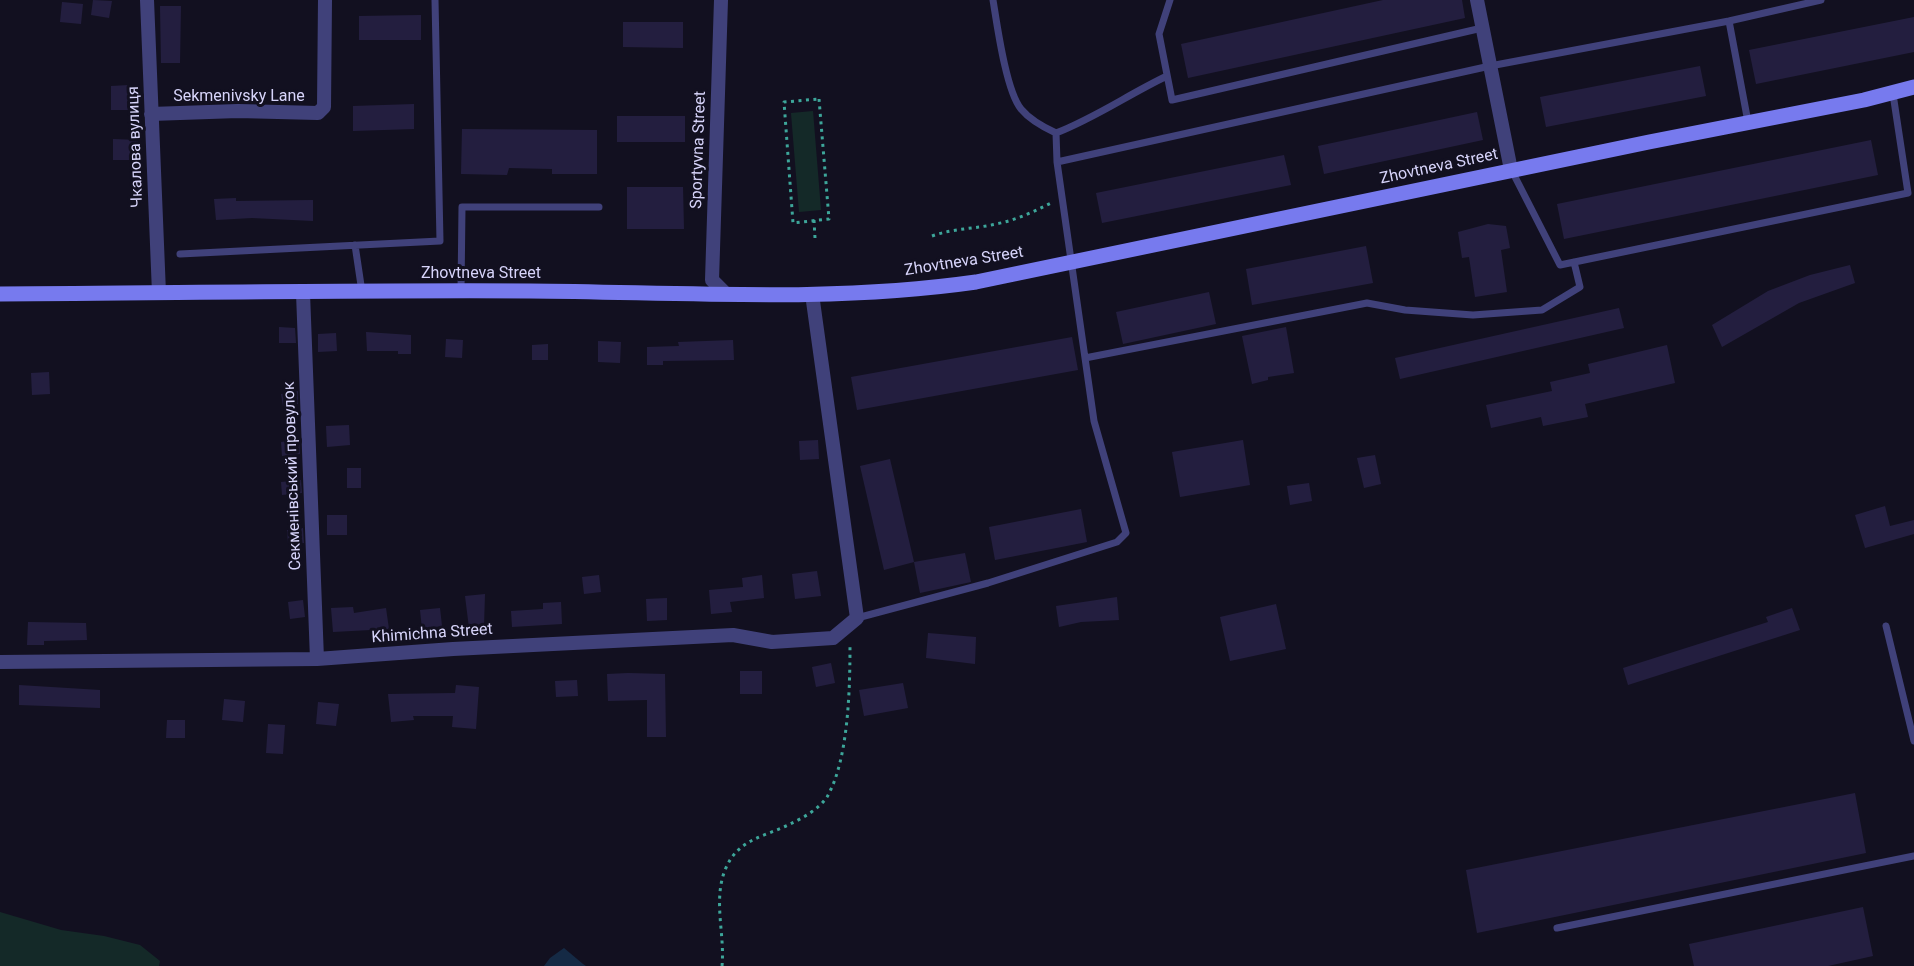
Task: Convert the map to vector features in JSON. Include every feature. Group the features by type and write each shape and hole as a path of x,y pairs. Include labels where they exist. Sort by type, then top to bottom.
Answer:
{"main road":[{"name":"Zhovtneva Street","path":"0,294 461,291 812,294 923,289 976,282 1914,87"}],"street":[{"name":"Чкалова вулиця","path":"147,0 159,293"},
{"name":"Sekmenivsky Lane","path":"152,114 238,111 318,113 324,107 325,0"},
{"name":"Sportyvna Street","path":"721,0 712,280 726,294"},
{"path":"1477,0 1511,170"},
{"name":"Секменівський провулок","path":"303,293 317,659"},
{"path":"812,294 853,621"},
{"name":"Khimichna Street","path":"0,662 317,659 453,649 733,635 772,642 793,641 833,638 853,621"}],"lane":[{"path":"180,254 440,241 435,0"},
{"path":"993,0 1008,73 1020,108 1038,125 1056,133 1080,124 1167,76"},
{"path":"1170,0 1159,34 1172,100 1482,27"},
{"path":"1058,162 1490,66 1729,21 1821,0"},
{"path":"1729,21 1748,122"},
{"path":"1511,170 1560,265 1908,193 1893,93"},
{"path":"853,621 988,583 1117,542 1126,533 1094,421 1058,162 1056,133"},
{"path":"461,291 462,207 598,207"},
{"path":"355,245 362,292"},
{"path":"1085,358 1367,303 1405,310 1473,315 1542,310 1580,287 1574,262"},
{"path":"1887,626 1914,741"},
{"path":"1557,928 1914,856"}],"path":[{"path":"819,99 830,219 814,220 793,223 784,102 819,99"},
{"path":"932,236 948,230 996,225 1027,215 1063,198"},
{"path":"814,220 815,238"},
{"path":"722,966 719,896 726,869 740,848 762,834 788,825 809,814 826,798 837,773 849,698 853,621"}],"green space":[{"path":"813,111 821,210 799,212 791,113"},
{"path":"0,912 61,930 104,936 140,945 160,961 159,966 0,966"}],"water":[{"path":"564,948 586,966 544,966 550,958"}],"building":[{"path":"93,0 112,1 109,18 91,15"},
{"path":"1383,0 1462,0 1465,18 1188,78 1181,44"},
{"path":"62,2 83,4 81,24 60,22"},
{"path":"160,6 181,6 180,63 161,63"},
{"path":"421,15 421,40 359,40 359,16"},
{"path":"1914,17 1914,52 1756,84 1749,50"},
{"path":"623,22 683,22 683,48 623,47"},
{"path":"1700,66 1706,96 1546,127 1540,97"},
{"path":"129,85 130,110 111,110 111,86"},
{"path":"414,104 414,129 353,131 353,106"},
{"path":"1477,112 1483,140 1324,174 1318,146"},
{"path":"617,116 685,116 685,142 617,142"},
{"path":"462,129 597,130 597,174 552,174 552,169 509,168 507,175 461,174"},
{"path":"113,139 138,140 138,160 113,160"},
{"path":"1871,140 1878,175 1564,239 1557,204"},
{"path":"1284,155 1291,185 1102,223 1096,193"},
{"path":"627,187 683,187 684,229 627,229"},
{"path":"236,198 236,201 313,200 313,221 252,218 216,220 214,199"},
{"path":"1488,224 1506,226 1510,248 1501,250 1507,292 1475,297 1469,257 1462,258 1458,232"},
{"path":"1366,246 1373,283 1252,305 1246,269"},
{"path":"1850,265 1855,283 1799,303 1722,347 1712,325 1768,291 1810,275"},
{"path":"1209,292 1216,324 1123,344 1116,312"},
{"path":"1619,308 1624,328 1400,379 1395,358"},
{"path":"279,327 295,328 296,343 279,343"},
{"path":"1286,327 1294,373 1268,377 1268,380 1252,384 1242,336"},
{"path":"366,332 411,335 411,354 398,354 398,351 367,351"},
{"path":"336,333 337,351 318,352 318,334"},
{"path":"1072,337 1078,370 857,410 851,377"},
{"path":"446,339 463,340 462,358 445,357"},
{"path":"733,340 734,360 663,361 663,365 647,365 647,347 679,346 678,342"},
{"path":"598,341 621,342 620,363 598,362"},
{"path":"548,344 548,360 532,360 532,345"},
{"path":"1667,345 1675,383 1585,404 1588,417 1543,426 1541,417 1491,428 1486,405 1552,391 1550,382 1590,373 1588,364"},
{"path":"49,372 50,394 32,395 31,373"},
{"path":"298,391 298,404 283,406 281,394"},
{"path":"349,425 350,445 327,447 326,426"},
{"path":"299,440 300,454 282,456 281,442"},
{"path":"818,440 819,459 800,460 799,441"},
{"path":"1243,440 1250,485 1180,497 1172,452"},
{"path":"1375,455 1381,484 1364,488 1357,458"},
{"path":"890,459 914,562 884,570 860,466"},
{"path":"347,468 361,468 361,488 347,488"},
{"path":"301,480 302,493 282,495 281,482"},
{"path":"1309,483 1312,501 1290,505 1287,486"},
{"path":"1885,506 1890,526 1914,520 1914,534 1865,548 1855,515"},
{"path":"1081,509 1087,542 995,560 989,527"},
{"path":"327,515 347,515 347,535 327,535"},
{"path":"303,528 304,543 288,544 287,530"},
{"path":"965,553 971,582 920,593 914,562"},
{"path":"817,571 821,596 795,599 792,574"},
{"path":"599,575 601,592 584,594 582,577"},
{"path":"762,575 764,598 730,602 732,612 711,614 709,590 743,587 742,578"},
{"path":"485,594 484,626 469,628 465,596"},
{"path":"1117,597 1119,620 1081,622 1059,627 1056,606"},
{"path":"667,598 667,620 647,621 646,599"},
{"path":"303,600 305,617 290,619 288,602"},
{"path":"561,602 562,624 512,627 511,611 543,609 543,603"},
{"path":"1276,604 1286,649 1230,661 1220,617"},
{"path":"353,607 354,613 386,608 389,629 333,632 331,608"},
{"path":"440,608 442,626 422,629 420,610"},
{"path":"1792,608 1800,630 1628,685 1623,668 1768,622 1766,617"},
{"path":"28,622 86,623 87,640 44,641 44,645 27,645"},
{"path":"928,633 976,637 975,664 926,658"},
{"path":"831,663 835,683 816,687 812,667"},
{"path":"740,671 762,671 762,694 740,694"},
{"path":"607,674 665,674 666,737 647,737 647,700 608,701"},
{"path":"577,680 578,696 556,697 555,681"},
{"path":"903,683 908,708 864,716 859,690"},
{"path":"19,685 100,690 100,708 19,705"},
{"path":"456,685 479,687 476,729 452,727 453,716 413,716 414,720 391,722 388,694 455,693"},
{"path":"224,699 245,701 243,722 222,720"},
{"path":"318,702 339,704 336,726 316,724"},
{"path":"167,720 185,720 185,738 166,738"},
{"path":"268,724 285,725 283,754 266,753"},
{"path":"1855,793 1866,853 1477,933 1466,870"},
{"path":"1863,907 1873,956 1828,966 1694,966 1689,944"}]}
